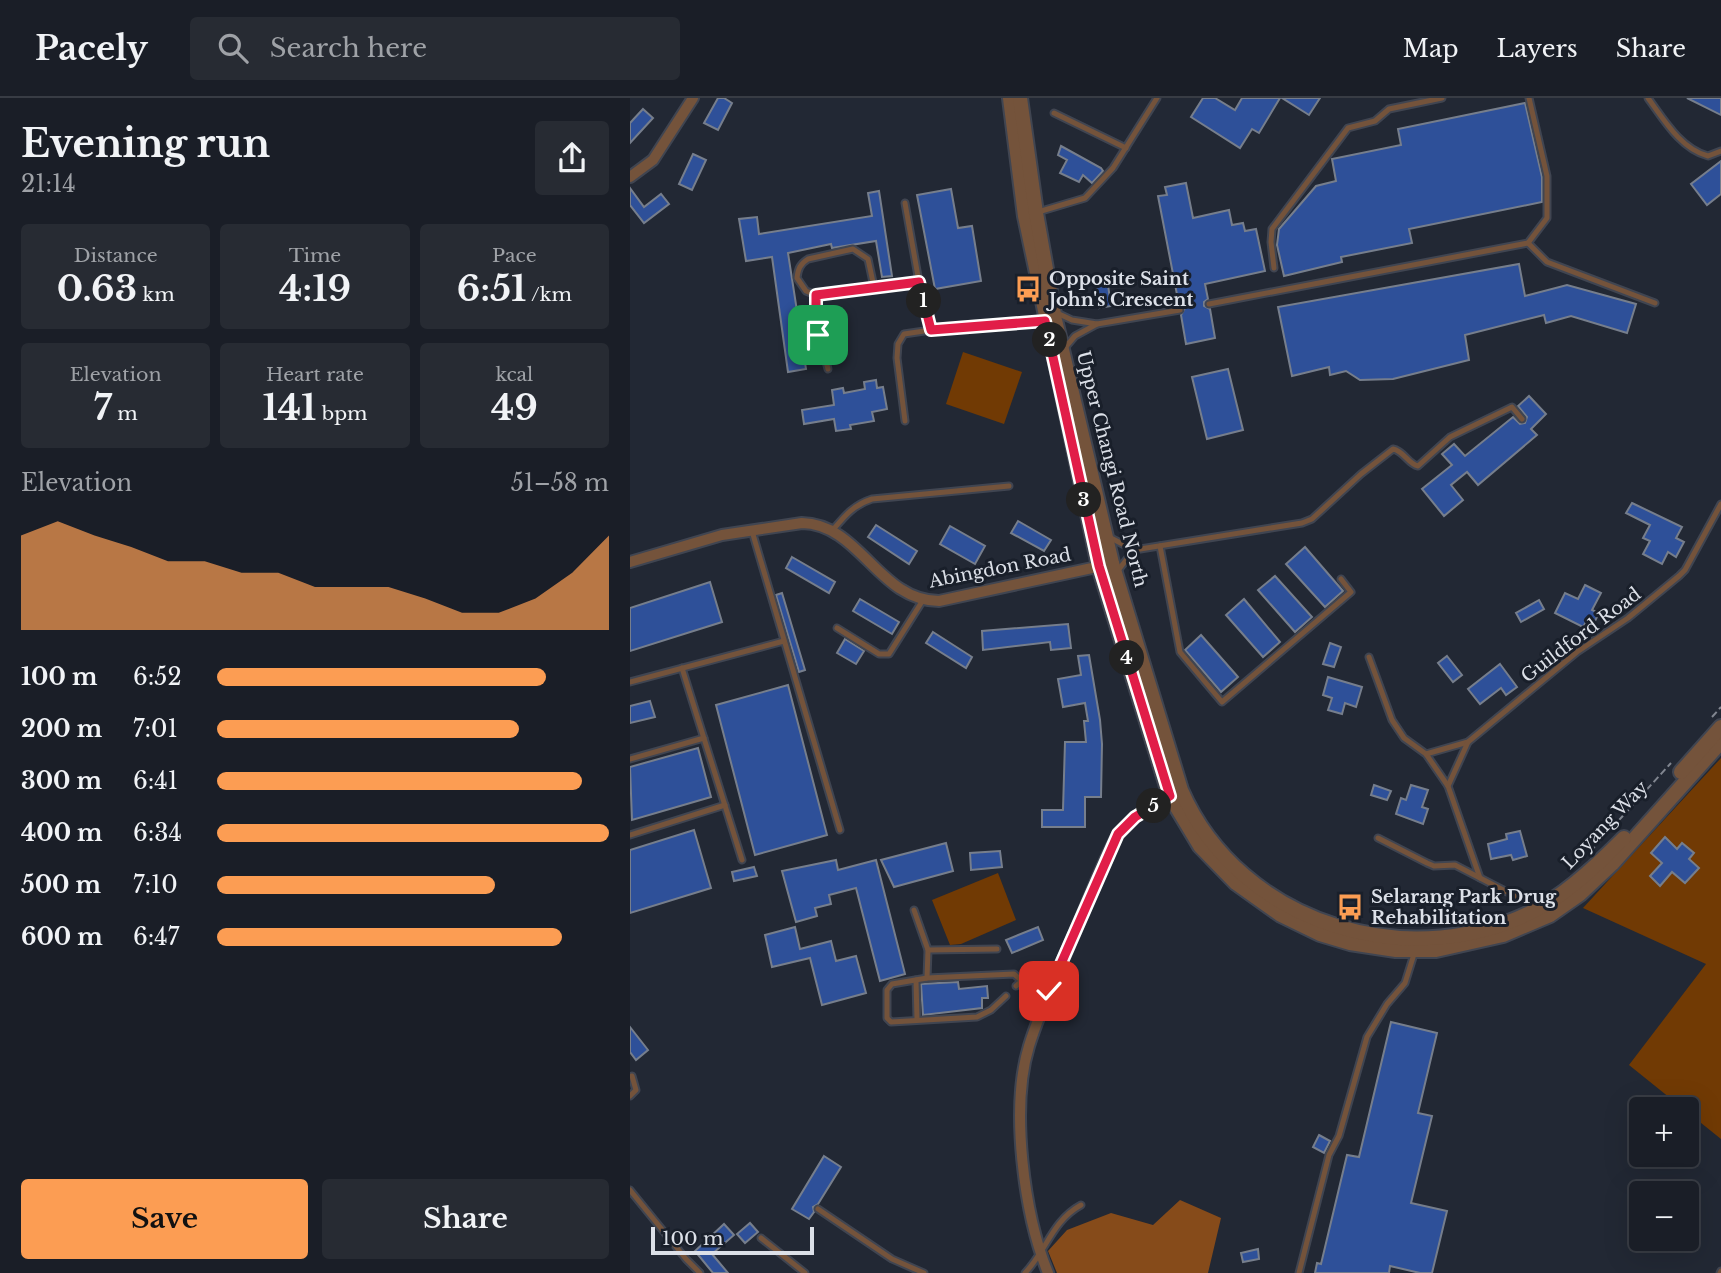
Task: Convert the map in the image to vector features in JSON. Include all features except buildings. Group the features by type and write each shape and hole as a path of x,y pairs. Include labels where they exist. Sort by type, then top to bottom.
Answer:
{"street":[{"path":"630,177 653,160 693,98"},
{"name":"Upper Changi Road North","path":"1010,98 1030,214 1109,568 1176,793 1180,815"},
{"name":"Upper Changi Road North","path":"1020,98 1030,214"},
{"name":"Upper Changi Road North","path":"1052,317 1063,351 1106,536 1109,568"},
{"name":"Abingdon Road","path":"630,562 722,535 814,523 844,539 893,585 923,600 939,601 1109,568"},
{"name":"Loyang Way","path":"1176,793 1210,840 1242,875 1282,903 1334,926 1395,938 1435,938 1489,927 1541,907 1565,892 1614,848 1716,722"},
{"name":"Loyang Way","path":"1180,815 1200,846 1219,867 1257,900 1281,915 1332,939 1375,948 1415,951 1459,947 1533,924 1565,905 1612,864 1721,742"},
{"path":"1048,1273 1040,1253 1024,1180 1020,1125 1028,1048 1053,982 1118,834 1135,817 1176,793"}],"lane":[{"path":"1030,214 1085,198 1113,168 1157,98"},
{"path":"1274,268 1270,242 1272,229 1348,128 1375,121 1390,109 1442,98"},
{"path":"1209,304 1528,243 1547,218 1547,176 1529,98"},
{"path":"1648,98 1688,147 1708,156 1721,151"},
{"path":"1054,113 1126,148"},
{"path":"905,203 919,282 931,330"},
{"path":"1528,243 1547,262 1655,303"},
{"path":"874,287 869,259 853,249 816,256 802,263 797,278 806,291 816,295 919,282"},
{"path":"816,295 818,335 828,369"},
{"path":"905,421 897,358 898,344 904,334 1052,317 1097,324 1180,310"},
{"path":"1063,351 1075,336 1097,324"},
{"path":"1109,568 1134,551 1302,523 1312,519 1393,449 1400,451 1413,465 1418,466 1450,436 1512,407 1522,419"},
{"path":"832,531 859,503 872,499 1009,486"},
{"name":"Guildford Road","path":"1426,754 1468,742 1577,652 1628,618 1683,573 1721,504"},
{"path":"751,530 840,830"},
{"path":"1106,536 1134,551"},
{"path":"1160,546 1180,652 1222,702 1352,592 1341,579"},
{"path":"837,628 879,654 889,654 923,600"},
{"path":"630,682 784,641"},
{"path":"1369,657 1392,720 1404,738 1426,754 1448,786 1480,877"},
{"path":"682,668 742,860"},
{"path":"630,759 704,738"},
{"path":"1448,786 1468,742"},
{"path":"630,835 725,805"},
{"path":"1378,838 1434,866 1455,865 1541,907"},
{"path":"914,910 928,950 927,978"},
{"path":"928,950 997,949"},
{"path":"1299,1273 1329,1155 1339,1136 1367,1037 1387,1004 1405,983 1415,951"},
{"path":"1006,996 985,1015 891,1021 887,1018 889,986 916,980 1014,974 1022,981 1053,982"},
{"path":"916,980 917,1019"},
{"path":"1016,986 1022,981"},
{"path":"630,1096 636,1090 632,1076"},
{"path":"630,1190 685,1259 700,1273"},
{"path":"1025,1273 1060,1220 1081,1205"},
{"path":"818,1209 892,1259 924,1273"},
{"path":"761,1238 806,1273"}],"path":[{"path":"1716,722 1721,707"},
{"path":"1588,854 1676,758"}],"shaded area":[{"path":"963,352 1022,372 1004,424 946,404"},
{"path":"1721,758 1721,1139 1699,1121 1699,1097 1669,1097 1629,1065 1706,964 1583,908"},
{"path":"998,873 1016,920 961,944 950,945 932,900"},
{"path":"1180,1200 1221,1218 1208,1273 1057,1273 1048,1251 1067,1230 1111,1213 1153,1225"}],"place":[{"name":"Opposite Saint John's Crescent","path":"1028,289"},
{"name":"Selarang Park Drug Rehabilitation","path":"1350,907"}],"route":[{"path":"818,335 816,295 919,282 931,330 1045,321 1099,566 1170,796 1135,817 1118,834 1049,991"}]}
